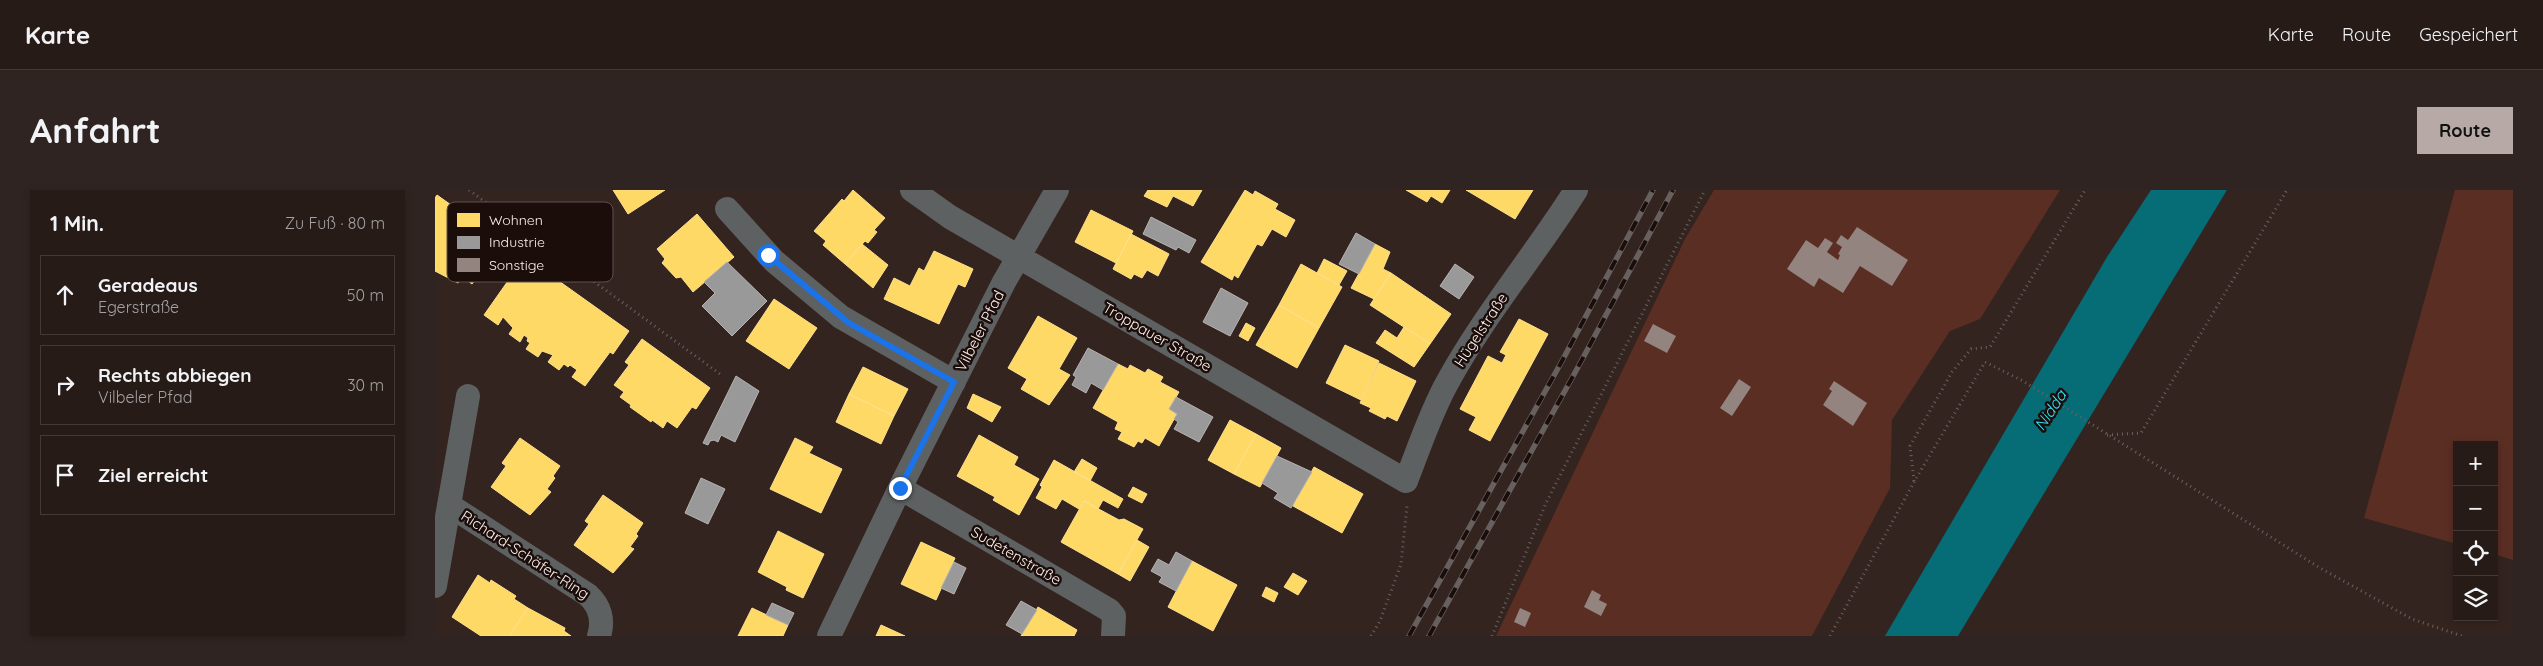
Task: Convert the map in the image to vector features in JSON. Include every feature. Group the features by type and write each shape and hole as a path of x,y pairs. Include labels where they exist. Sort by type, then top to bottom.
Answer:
{"street":[{"name":"Troppauer Straße","path":"912,190 950,217 1406,481"},
{"name":"Vilbeler Pfad","path":"829,636 900,488 954,382 1019,257 1057,190"},
{"name":"Hügelstraße","path":"1406,481 1434,408 1447,383 1499,301 1576,190"},
{"path":"727,209 774,261 841,317 954,382"},
{"name":"Richard-Schäfer-Ring","path":"435,586 468,396"},
{"name":"Sudetenstraße","path":"900,488 1109,610 1114,616 1113,636"},
{"name":"Richard-Schäfer-Ring","path":"449,505 588,595 595,602 599,610 602,623 599,636"}],"path":[{"path":"469,190 485,202"},
{"path":"1492,636 1546,503 1705,190"},
{"path":"1914,482 1910,446 1951,372 1971,349 1990,347 2085,190"},
{"path":"2106,434 2141,433 2287,190"},
{"path":"594,282 720,374"},
{"path":"1830,636 1914,482 1985,362 2023,381 2320,568 2412,619 2462,636"},
{"path":"1371,636 1380,621 1401,564 1407,508 1406,481"}],"shaded area":[{"path":"1714,190 2060,190 1980,319 1950,331 1892,420 1890,488 1812,636 1496,636 1685,239"},
{"path":"2455,190 2513,190 2513,560 2498,555 2498,441 2453,441 2453,543 2364,518"}],"water":[{"name":"Nidda","path":"2151,190 2227,190 1958,636 1885,636 2107,257"}],"building: Wohnen":[{"path":"613,190 665,190 628,214"},
{"path":"853,190 885,218 874,230 877,232 868,243 865,241 845,264 823,245 826,241 814,231 842,199 844,201"},
{"path":"1148,190 1202,190 1193,206 1173,196 1167,207 1144,196"},
{"path":"1245,190 1253,195 1255,191 1278,204 1275,209 1295,220 1286,237 1272,229 1262,246 1257,244 1238,278 1234,275 1232,280 1201,262"},
{"path":"1406,190 1450,190 1442,203 1431,196 1427,202"},
{"path":"1466,190 1533,190 1515,219"},
{"path":"437,195 447,202 447,277 435,271 435,198"},
{"path":"1091,210 1133,231 1116,263 1075,242"},
{"path":"697,214 734,257 693,292 681,277 676,278 662,263 665,259 657,249"},
{"path":"1131,234 1169,254 1158,276 1147,270 1142,278 1134,274 1131,279 1113,269"},
{"path":"862,244 888,265 873,288 845,264"},
{"path":"1375,244 1390,252 1383,269 1391,273 1374,299 1351,288"},
{"path":"934,251 973,269 965,287 958,284 939,324 884,299 894,278 910,286 919,268 924,271"},
{"path":"1324,259 1347,271 1339,285 1317,273"},
{"path":"1301,264 1342,287 1319,328 1279,305"},
{"path":"1391,273 1451,314 1430,344 1370,305"},
{"path":"507,282 560,282 629,331 613,354 610,352 585,386 572,377 577,370 570,365 568,367 564,364 559,370 548,362 553,355 542,351 538,357 526,349 530,343 527,341 528,338 524,335 520,342 509,334 513,328 503,317 498,325 484,315"},
{"path":"774,299 817,328 789,369 746,341"},
{"path":"1279,305 1319,328 1297,368 1256,345"},
{"path":"1038,316 1077,338 1059,369 1070,375 1049,405 1021,389 1027,379 1008,368"},
{"path":"1519,319 1548,334 1490,441 1469,430 1476,417 1460,409 1488,356 1502,363 1506,355 1500,352"},
{"path":"1246,323 1255,328 1248,341 1239,336"},
{"path":"1404,327 1430,344 1414,367 1376,343 1385,330 1397,338"},
{"path":"642,339 710,388 696,409 692,407 677,428 667,421 663,428 652,420 651,422 630,407 631,405 620,397 624,392 614,385 629,365 625,362"},
{"path":"1345,345 1379,361 1361,400 1326,383"},
{"path":"1379,363 1416,381 1397,421 1387,416 1385,419 1369,411 1371,408 1360,403"},
{"path":"1118,364 1128,369 1130,365 1145,373 1148,369 1163,377 1160,382 1179,392 1169,409 1177,414 1159,446 1145,438 1142,443 1138,441 1134,447 1118,439 1122,432 1115,429 1118,422 1093,408"},
{"path":"863,367 908,389 894,416 849,394"},
{"path":"849,394 894,416 881,444 836,422"},
{"path":"973,394 1001,407 992,422 967,408"},
{"path":"1230,420 1256,434 1234,474 1208,460"},
{"path":"1256,434 1281,448 1260,487 1234,474"},
{"path":"979,435 1018,457 1014,465 1039,479 1019,515 993,500 995,497 957,476"},
{"path":"520,438 560,466 553,476 555,478 547,489 551,492 530,515 491,487 506,466 502,463"},
{"path":"795,438 813,447 809,453 842,469 821,513 770,489"},
{"path":"1082,459 1097,468 1090,481 1074,472"},
{"path":"1054,460 1123,499 1118,508 1103,500 1098,509 1084,501 1079,509 1062,499 1056,509 1036,498 1042,487 1040,485"},
{"path":"1314,467 1363,494 1342,533 1293,506"},
{"path":"1133,487 1147,494 1142,503 1128,496"},
{"path":"603,495 643,523 636,534 638,536 630,547 634,549 613,573 574,545 589,524 585,521"},
{"path":"1084,501 1119,520 1124,519 1143,529 1118,574 1061,542"},
{"path":"778,531 824,554 803,598 786,590 787,587 758,572"},
{"path":"1137,540 1149,547 1130,581 1118,574"},
{"path":"921,542 955,558 936,600 901,584"},
{"path":"1192,561 1237,585 1213,631 1168,607"},
{"path":"1293,573 1307,581 1298,595 1284,587"},
{"path":"478,575 490,583 491,580 516,596 514,599 528,608 509,636 481,636 452,617"},
{"path":"1266,587 1278,593 1274,602 1262,596"},
{"path":"1038,607 1077,630 1074,636 1021,636"},
{"path":"528,608 565,628 564,631 571,636 509,636"},
{"path":"752,608 788,625 783,636 738,636"},
{"path":"881,625 905,636 876,636"}],"building: Industrie":[{"path":"1151,217 1196,240 1189,253 1178,247 1176,250 1143,234"},
{"path":"1356,233 1375,244 1359,274 1339,264"},
{"path":"727,262 767,301 732,336 702,306 715,293 704,282"},
{"path":"1455,264 1474,277 1459,299 1440,286"},
{"path":"1221,288 1248,303 1230,336 1203,322"},
{"path":"1088,348 1118,364 1103,390 1091,383 1086,393 1072,385 1076,377 1073,375"},
{"path":"736,376 759,391 735,442 721,435 718,442 710,441 708,445 703,443"},
{"path":"1176,397 1213,417 1199,442 1174,429 1178,422 1174,419 1177,414 1169,409"},
{"path":"1277,456 1312,472 1291,508 1274,498 1278,493 1262,483"},
{"path":"701,478 725,489 708,524 685,513"},
{"path":"1176,552 1192,561 1176,591 1159,582 1162,577 1151,571 1158,559 1169,565"},
{"path":"954,562 966,568 954,594 941,588"},
{"path":"1021,601 1037,610 1022,634 1006,625"},
{"path":"772,603 794,613 788,625 766,615"}],"building: Sonstige":[{"path":"1857,227 1908,260 1892,286 1860,266 1843,293 1819,278 1814,287 1787,269 1806,240 1818,248 1825,238 1833,243 1827,252 1838,260 1840,255 1838,254 1842,247 1836,243 1841,235 1848,240"},
{"path":"1653,324 1676,336 1667,353 1644,341"},
{"path":"1739,379 1751,387 1732,416 1720,408"},
{"path":"1834,381 1867,403 1853,426 1823,405 1832,391 1829,389"},
{"path":"1592,590 1601,595 1599,600 1607,604 1601,616 1584,607"},
{"path":"1520,608 1531,613 1525,627 1514,622"}],"railway":[{"path":"1409,636 1562,361 1653,190"},
{"path":"1429,636 1577,369 1673,190"}],"route":[{"path":"768,255 849,323 954,382 900,488"}]}
